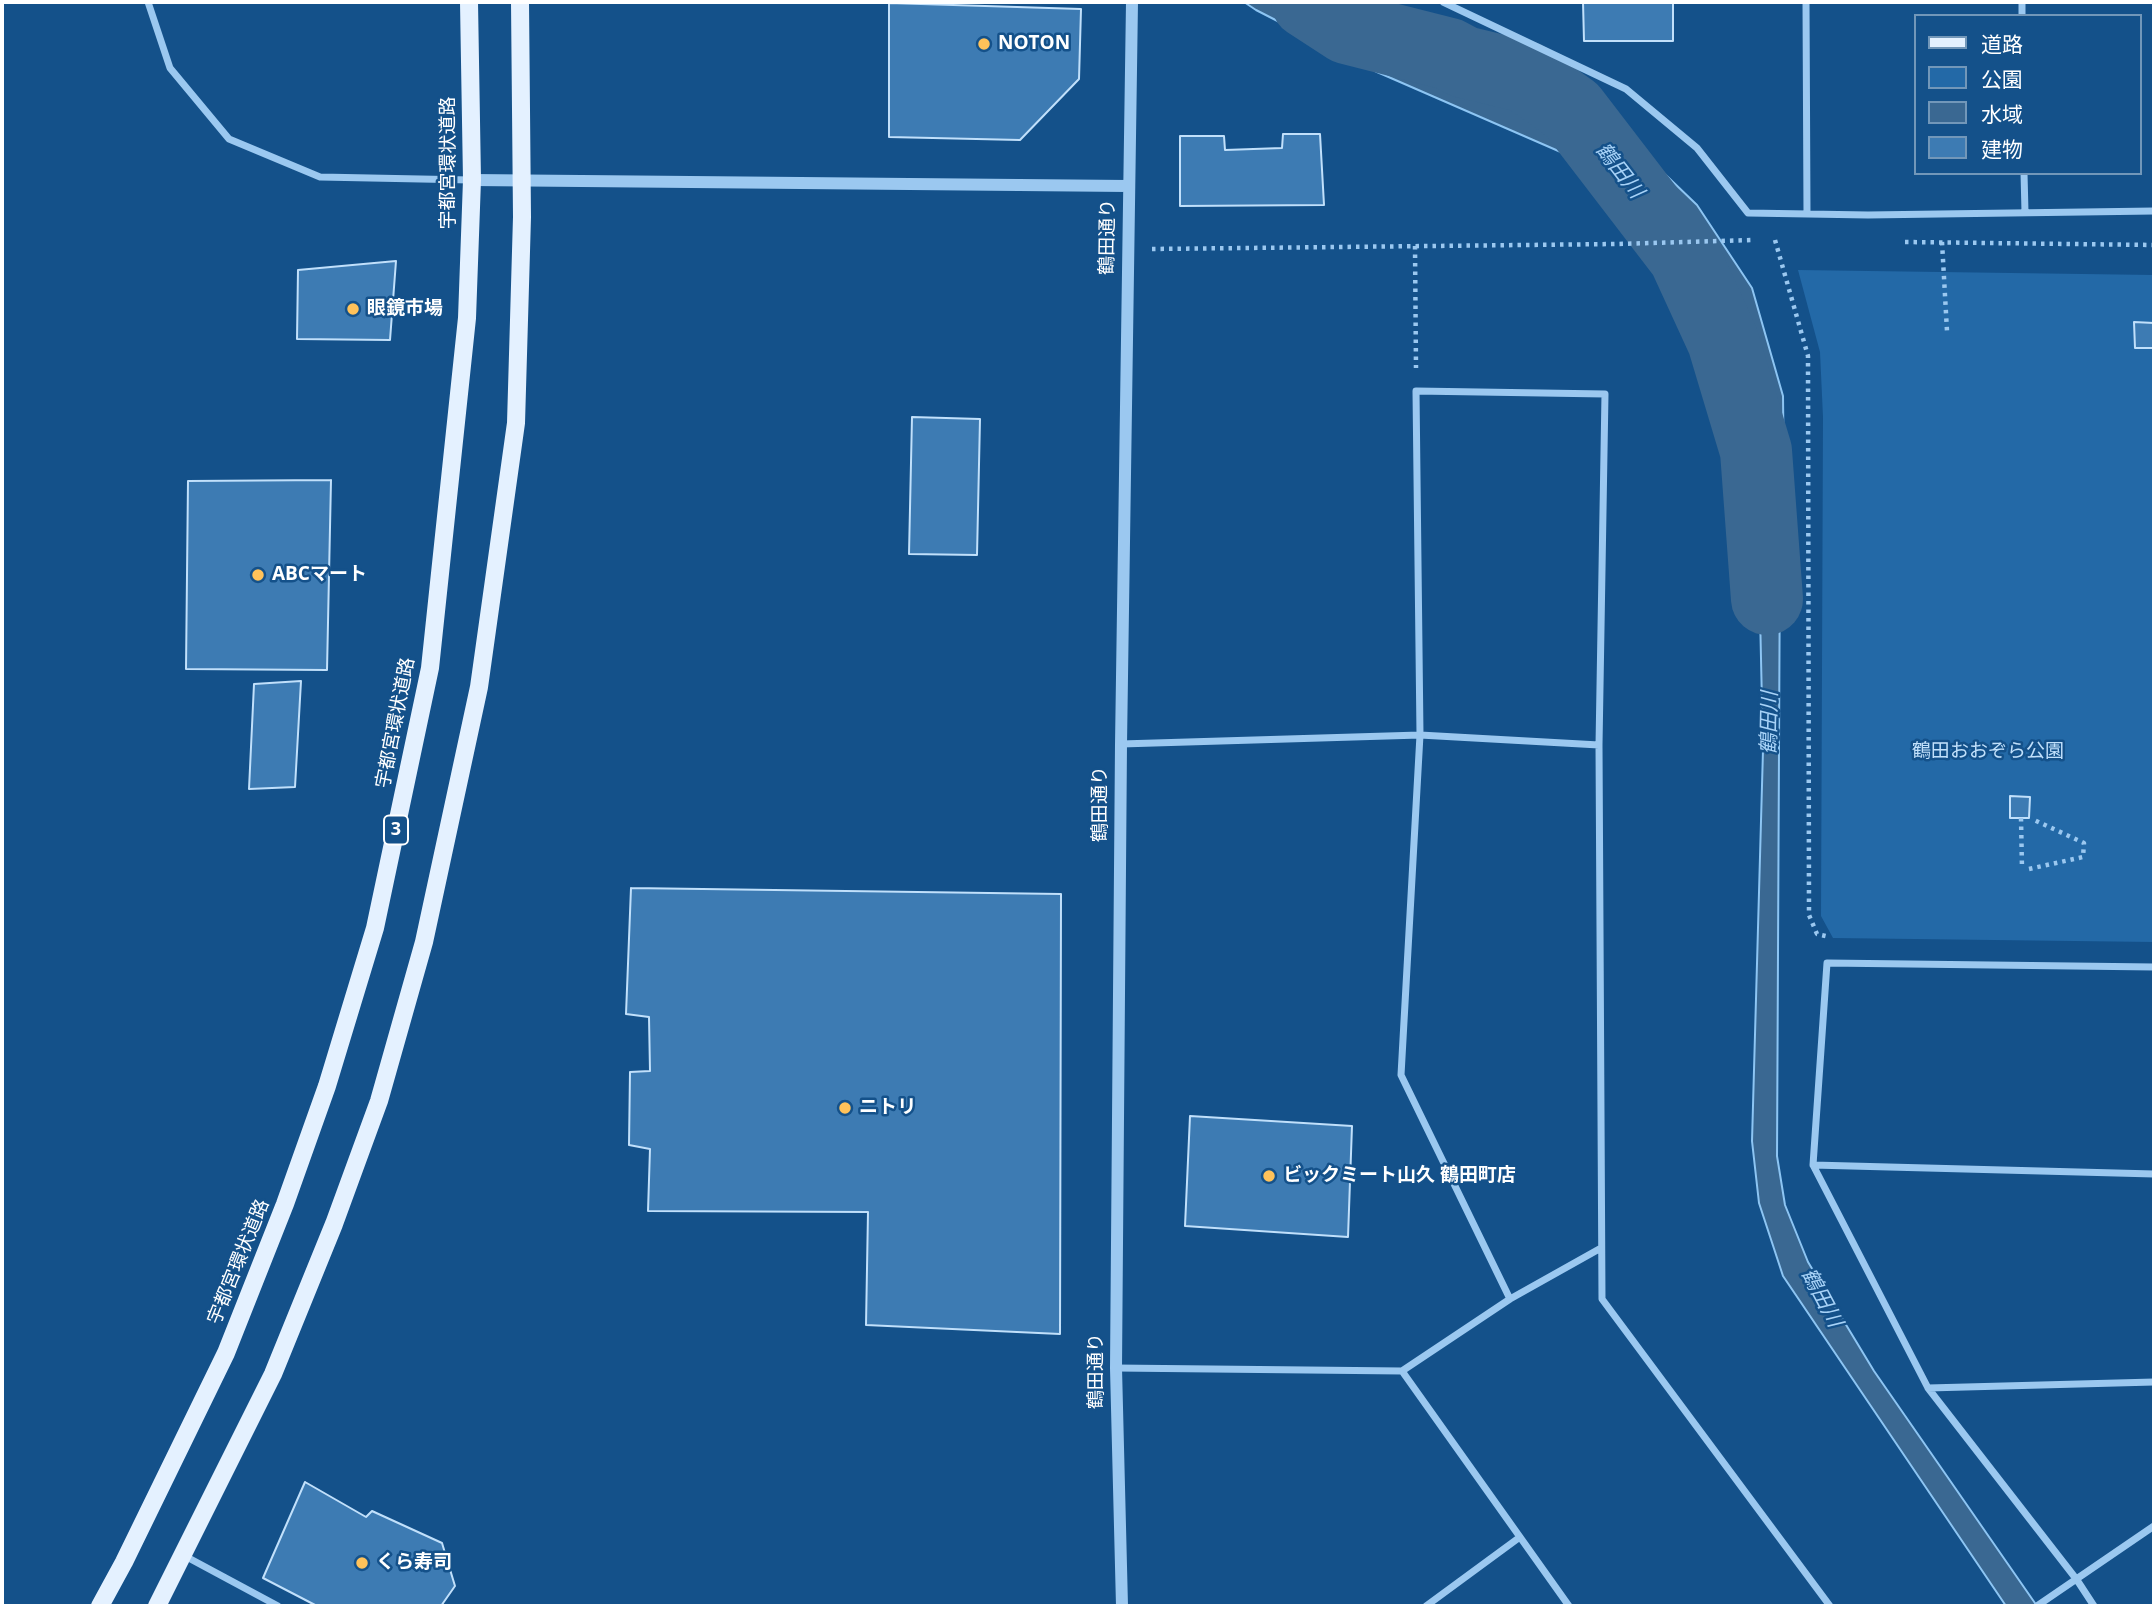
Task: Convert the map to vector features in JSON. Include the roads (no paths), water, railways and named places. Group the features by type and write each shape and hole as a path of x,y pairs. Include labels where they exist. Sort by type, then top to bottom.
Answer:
{"main road":[{"name":"宇都宮環状道路","path":"100,1606 226,1353 285,1204 327,1086 375,928 430,668 467,318 472,180 468,2"},
{"path":"156,1606 273,1374 334,1224 379,1101 424,942 479,687 516,422 521,182 520,2"}],"street":[{"path":"148,2 170,68 229,139 320,177 521,182 1128,186"},
{"name":"鶴田通り","path":"1122,1606 1116,1368 1121,744 1132,2"},
{"path":"1443,2 1626,89 1697,148 1748,213 2154,211"},
{"path":"1806,2 1807,214"},
{"path":"2024,175 2025,212"},
{"path":"1510,1299 1402,1075 1420,736 1416,391 1605,394 1599,745 1602,1299 1830,1606"},
{"path":"1121,744 1420,736 1599,745"},
{"path":"2094,1606 2077,1580 1928,1388 1813,1165 1827,964 2154,967"},
{"path":"1813,1165 2154,1174"},
{"path":"1116,1368 1402,1370 1510,1299 1601,1248"},
{"path":"1402,1370 1569,1606"},
{"path":"1928,1388 2154,1382"},
{"path":"2037,1606 2154,1526"},
{"path":"1426,1606 1520,1537"},
{"path":"182,1554 278,1606"}],"water":[{"path":"1244,2 1357,2 1620,131 1697,205 1752,288 1783,396 1777,1156 1785,1205 1808,1262 1874,1371 2037,1606 2006,1606 1783,1276 1759,1203 1752,1141 1763,750 1759,567 1761,430 1732,348 1705,285 1662,219 1617,184 1563,153 1377,72"}],"waterway":[{"name":"鶴田川","path":"1307,2 1347,28 1526,77 1572,110 1684,256 1723,341 1756,451 1767,599"}],"place":[{"name":"NOTON","path":"984,44"},
{"name":"眼鏡市場","path":"353,309"},
{"name":"ABCマート","path":"258,575"},
{"name":"ニトリ","path":"845,1108"},
{"name":"ビックミート山久 鶴田町店","path":"1269,1176"},
{"name":"くら寿司","path":"362,1563"}],"park label":[{"name":"鶴田おおぞら公園","path":"1988,752"}]}
